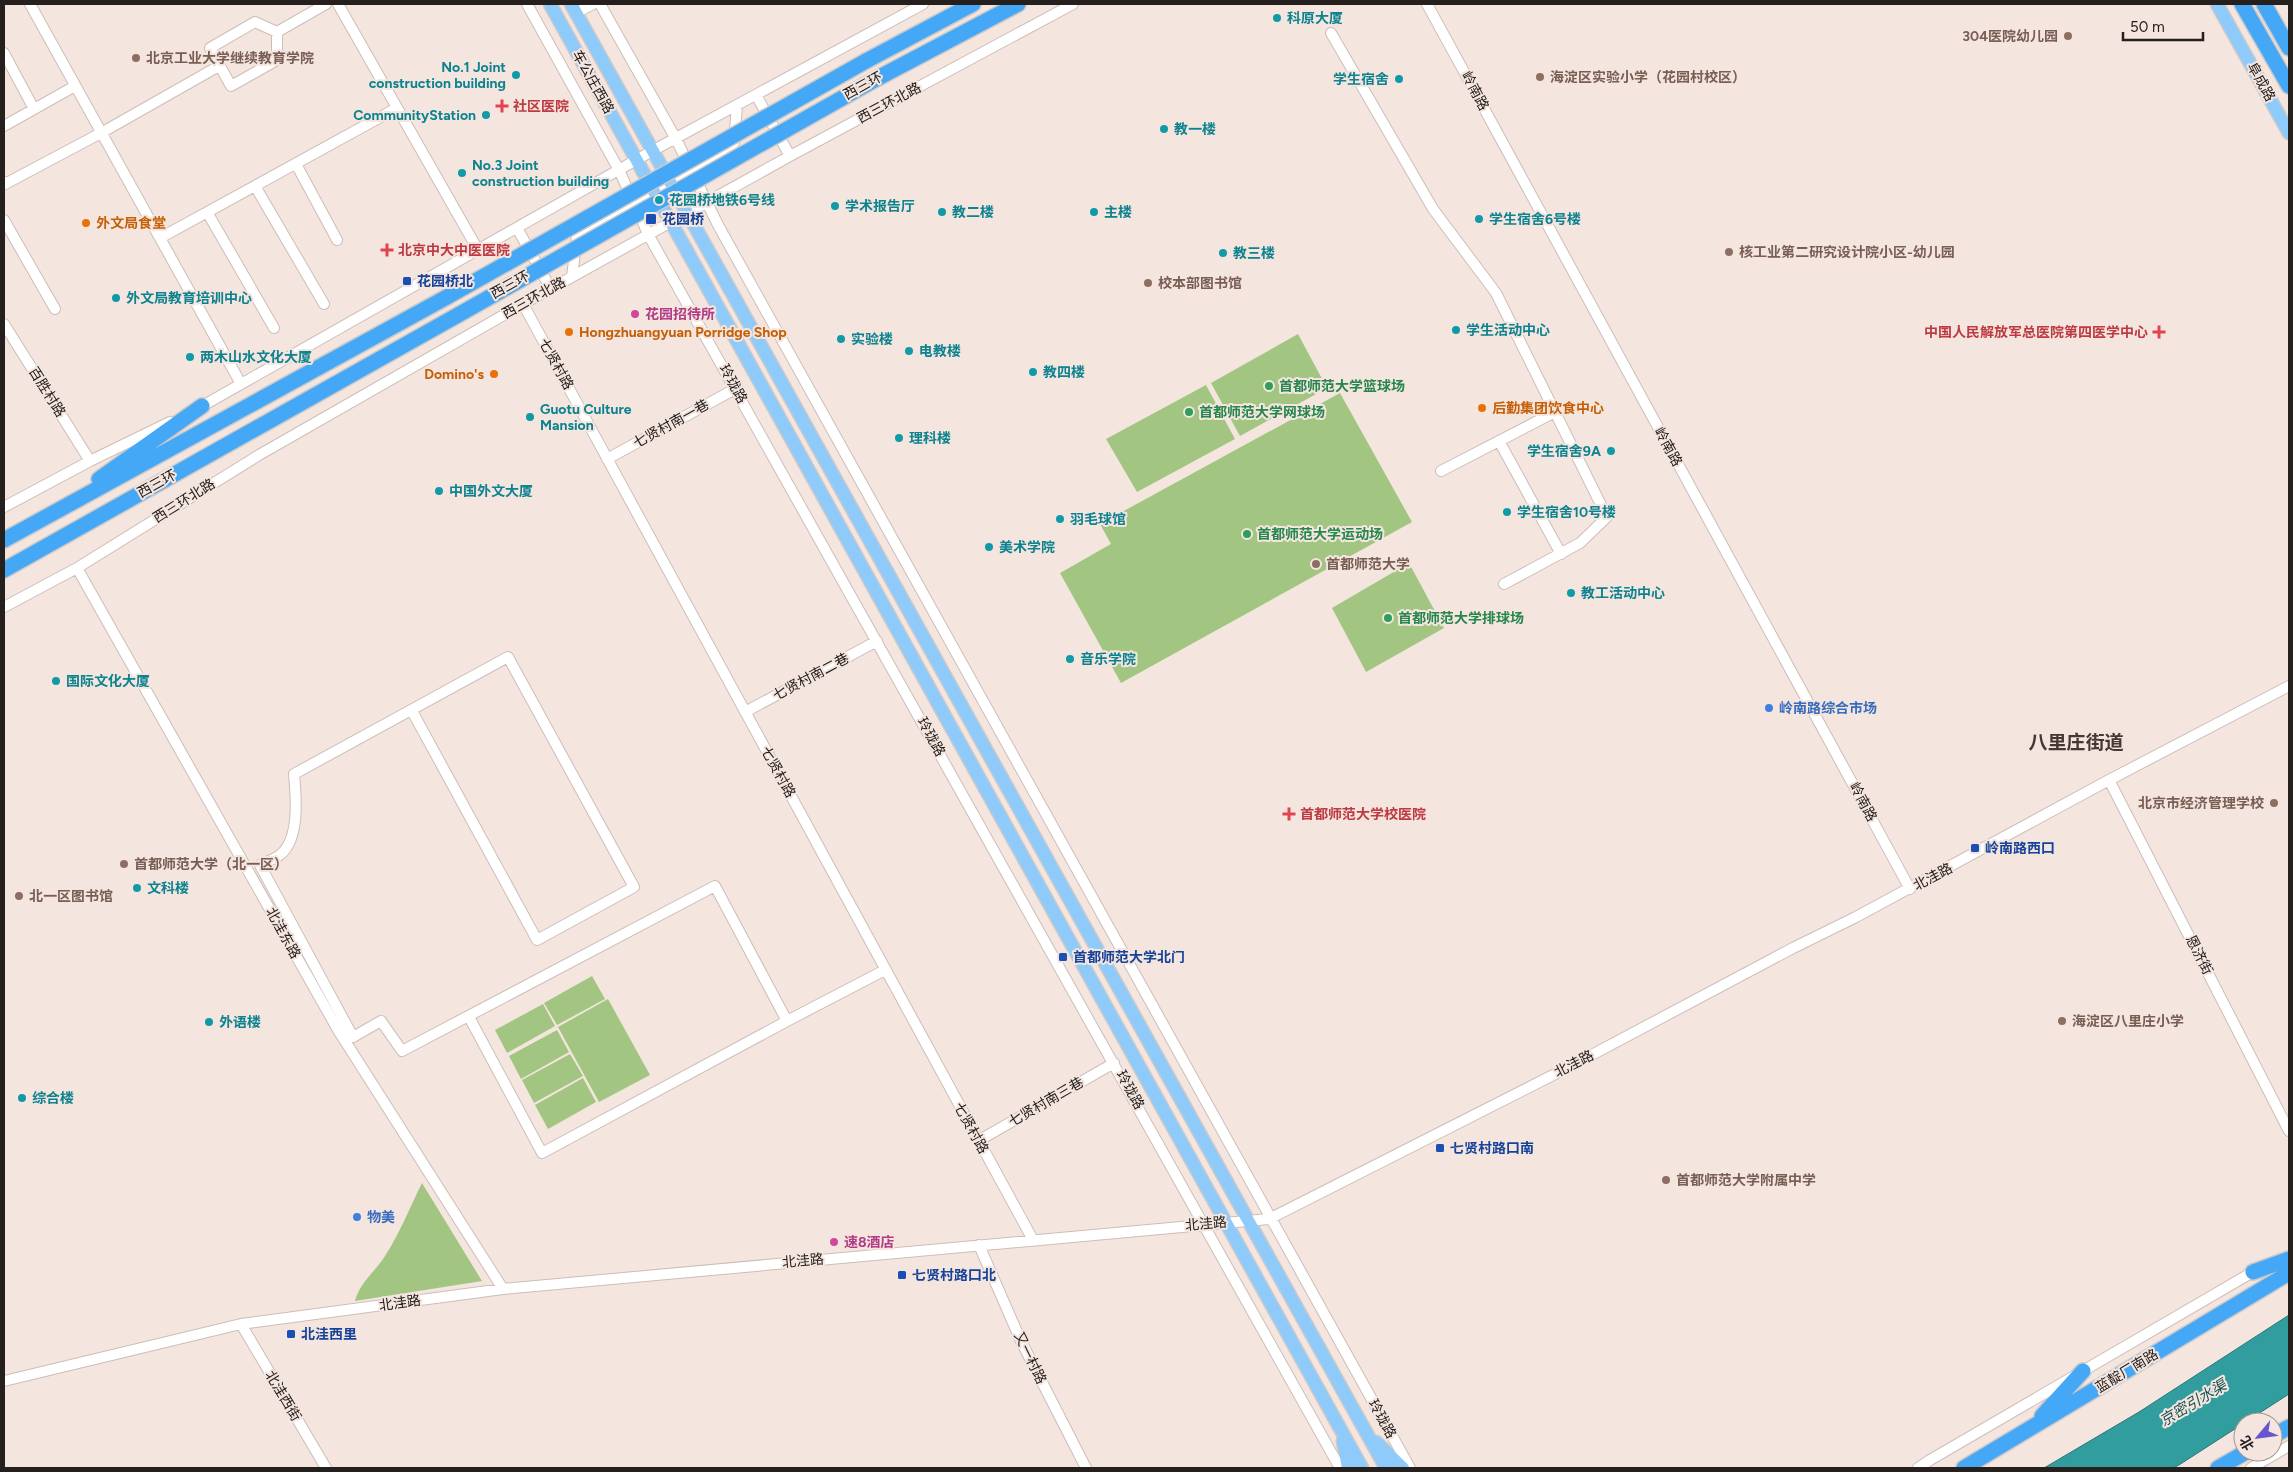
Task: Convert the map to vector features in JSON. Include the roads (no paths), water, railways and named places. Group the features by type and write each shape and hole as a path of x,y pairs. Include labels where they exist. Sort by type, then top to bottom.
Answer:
{"highway":[{"name":"西三环","path":"4,540 447,297 866,61 973,4"},
{"name":"西三环","path":"4,570 876,78 1018,4"},
{"name":"阜成路","path":"2242,4 2289,86"},
{"path":"2264,4 2289,48"},
{"path":"41,519 202,406"},
{"path":"2253,1272 2289,1259"},
{"name":"蓝靛厂南路","path":"1964,1468 2289,1273"},
{"path":"2031,1428 2083,1371"},
{"path":"2218,1468 2233,1459"}],"main road":[{"name":"车公庄西路","path":"550,4 652,191"},
{"name":"阜成路","path":"2217,4 2289,134"},
{"name":"车公庄西路","path":"574,8 669,181"},
{"name":"玲珑路","path":"669,181 1386,1468"},
{"name":"玲珑路","path":"652,191 816,480 1362,1468"},
{"path":"1342,1432 1348,1468"},
{"path":"1366,1432 1403,1468"}],"street":[{"path":"30,4 241,384"},
{"path":"277,32 326,4"},
{"path":"338,4 478,250"},
{"name":"玲珑路","path":"527,4 619,170 649,236 1340,1468"},
{"path":"574,8 593,4"},
{"name":"玲珑路","path":"600,4 693,168 1270,1219 1410,1468"},
{"path":"4,507 90,461 202,406 619,170 923,4"},
{"name":"西三环北路","path":"4,608 77,568 259,455 523,304 649,236 790,156 1073,4"},
{"name":"岭南路","path":"1427,4 1910,890"},
{"path":"255,22 277,32 277,60 230,86 210,48 255,22"},
{"path":"1331,33 1433,209 1496,293 1607,517 1580,543 1504,584"},
{"path":"4,53 34,109"},
{"path":"4,184 101,133 219,66"},
{"path":"4,126 75,86"},
{"path":"756,95 790,156"},
{"path":"572,277 577,235 734,143 737,105"},
{"path":"160,238 397,108"},
{"path":"296,164 337,240"},
{"path":"255,186 324,304"},
{"path":"207,212 274,328"},
{"path":"4,220 55,309"},
{"path":"517,228 551,289"},
{"name":"七贤村路","path":"523,304 1033,1240"},
{"name":"百胜村路","path":"4,324 90,461"},
{"name":"七贤村南一巷","path":"608,459 735,389"},
{"path":"1442,471 1555,412"},
{"path":"1499,441 1561,554"},
{"name":"北洼东路","path":"77,568 338,1030 503,1289"},
{"name":"七贤村南二巷","path":"745,712 877,641"},
{"path":"412,711 537,940 634,887 508,657 294,774 297,808 290,840 281,854 260,865 353,1037 381,1021 402,1051 715,886 787,1021"},
{"name":"北洼路","path":"4,1381 241,1324 503,1289 1270,1219 1569,1067 1910,890 2109,780 2289,686"},
{"name":"恩济街","path":"2109,780 2289,1131"},
{"path":"469,1017 542,1153 885,970"},
{"name":"七贤村南三巷","path":"978,1141 1114,1063"},
{"name":"又一村路","path":"979,1245 1021,1341 1086,1468"},
{"name":"蓝靛厂南路","path":"1918,1468 2289,1250"},
{"name":"北洼西街","path":"241,1324 326,1468"},
{"path":"2251,1468 2289,1446"}],"water":[{"name":"京密引水渠","path":"2289,1315 2289,1394 2261,1412 2233,1412 2233,1430 2179,1465 2173,1468 2044,1468 2139,1412"}],"place":[{"name":"科原大厦","path":"1277,18"},
{"name":"304医院幼儿园","path":"2068,36"},
{"name":"北京工业大学继续教育学院","path":"136,58"},
{"name":"No.1 Joint construction building","path":"516,75"},
{"name":"海淀区实验小学（花园村校区）","path":"1540,77"},
{"name":"学生宿舍","path":"1399,79"},
{"name":"社区医院","path":"502,106"},
{"name":"CommunityStation","path":"486,115"},
{"name":"教一楼","path":"1164,129"},
{"name":"No.3 Joint construction building","path":"462,173"},
{"name":"花园桥地铁6号线","path":"659,200"},
{"name":"学术报告厅","path":"835,206"},
{"name":"教二楼","path":"942,212"},
{"name":"主楼","path":"1094,212"},
{"name":"花园桥","path":"651,219"},
{"name":"学生宿舍6号楼","path":"1479,219"},
{"name":"外文局食堂","path":"86,223"},
{"name":"北京中大中医医院","path":"387,250"},
{"name":"核工业第二研究设计院小区-幼儿园","path":"1729,252"},
{"name":"教三楼","path":"1223,253"},
{"name":"花园桥北","path":"407,281"},
{"name":"校本部图书馆","path":"1148,283"},
{"name":"外文局教育培训中心","path":"116,298"},
{"name":"花园招待所","path":"635,314"},
{"name":"学生活动中心","path":"1456,330"},
{"name":"Hongzhuangyuan Porridge Shop","path":"569,332"},
{"name":"中国人民解放军总医院第四医学中心","path":"2159,332"},
{"name":"实验楼","path":"841,339"},
{"name":"电教楼","path":"909,351"},
{"name":"两木山水文化大厦","path":"190,357"},
{"name":"教四楼","path":"1033,372"},
{"name":"Domino's","path":"494,374"},
{"name":"首都师范大学篮球场","path":"1269,386"},
{"name":"后勤集团饮食中心","path":"1482,408"},
{"name":"首都师范大学网球场","path":"1189,412"},
{"name":"Guotu Culture Mansion","path":"530,417"},
{"name":"理科楼","path":"899,438"},
{"name":"学生宿舍9A","path":"1611,451"},
{"name":"中国外文大厦","path":"439,491"},
{"name":"学生宿舍10号楼","path":"1507,512"},
{"name":"羽毛球馆","path":"1060,519"},
{"name":"首都师范大学运动场","path":"1247,534"},
{"name":"美术学院","path":"989,547"},
{"name":"首都师范大学","path":"1316,564"},
{"name":"教工活动中心","path":"1571,593"},
{"name":"首都师范大学排球场","path":"1388,618"},
{"name":"音乐学院","path":"1070,659"},
{"name":"国际文化大厦","path":"56,681"},
{"name":"岭南路综合市场","path":"1769,708"},
{"name":"北京市经济管理学校","path":"2274,803"},
{"name":"首都师范大学校医院","path":"1289,814"},
{"name":"岭南路西口","path":"1975,848"},
{"name":"首都师范大学（北一区）","path":"124,864"},
{"name":"文科楼","path":"137,888"},
{"name":"北一区图书馆","path":"19,896"},
{"name":"首都师范大学北门","path":"1063,957"},
{"name":"海淀区八里庄小学","path":"2062,1021"},
{"name":"外语楼","path":"209,1022"},
{"name":"综合楼","path":"22,1098"},
{"name":"七贤村路口南","path":"1440,1148"},
{"name":"首都师范大学附属中学","path":"1666,1180"},
{"name":"物美","path":"357,1217"},
{"name":"速8酒店","path":"834,1242"},
{"name":"七贤村路口北","path":"902,1275"},
{"name":"北洼西里","path":"291,1334"}],"district":[{"name":"八里庄街道","path":"2076,742"}]}
